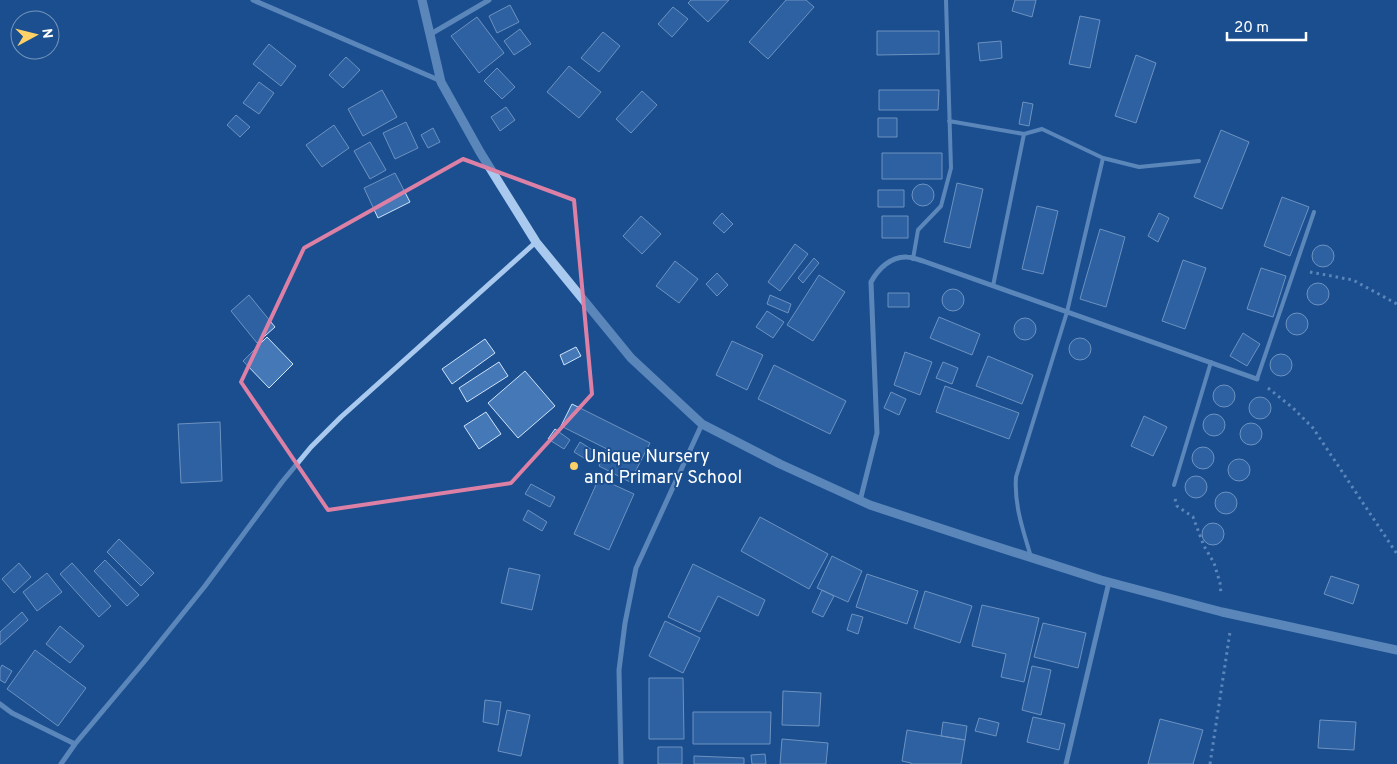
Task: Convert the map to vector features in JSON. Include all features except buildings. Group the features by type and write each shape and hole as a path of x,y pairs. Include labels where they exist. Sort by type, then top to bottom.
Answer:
{"street":[{"path":"253,0 441,82"},
{"path":"422,0 441,82 480,152 536,242 631,358 702,424 780,464 860,501 1031,557 1109,582 1222,612 1397,650"},
{"path":"429,35 489,0"},
{"path":"61,764 75,744 144,663 205,586 282,482 311,447 341,417 536,242"},
{"path":"860,501 878,433 871,282 878,269 892,260 906,257 913,258 1257,379"},
{"path":"621,764 619,670 625,623 636,568 702,424"},
{"path":"1066,764 1109,582"},
{"path":"0,704 12,713 75,744"}],"lane":[{"path":"913,258 918,230 941,206 951,168 946,0"},
{"path":"950,122 1024,134 1042,129 1103,158 1140,167 1199,161"},
{"path":"993,286 1024,134"},
{"path":"1031,557 1018,511 1015,492 1016,477 1067,312 1103,158"},
{"path":"1257,379 1314,212"},
{"path":"1174,485 1211,362"}],"path":[{"path":"1294,270 1353,280 1397,304"},
{"path":"1257,379 1293,408 1313,428 1397,554"},
{"path":"1174,485 1174,496 1177,506 1192,517 1204,546 1214,563 1220,583 1222,612"},
{"path":"1210,764 1232,614"}],"highlighted area":[{"path":"463,159 574,200 592,394 511,483 328,510 241,382 304,248"}],"place":[{"name":"Unique Nursery and Primary School","path":"574,466"}]}
